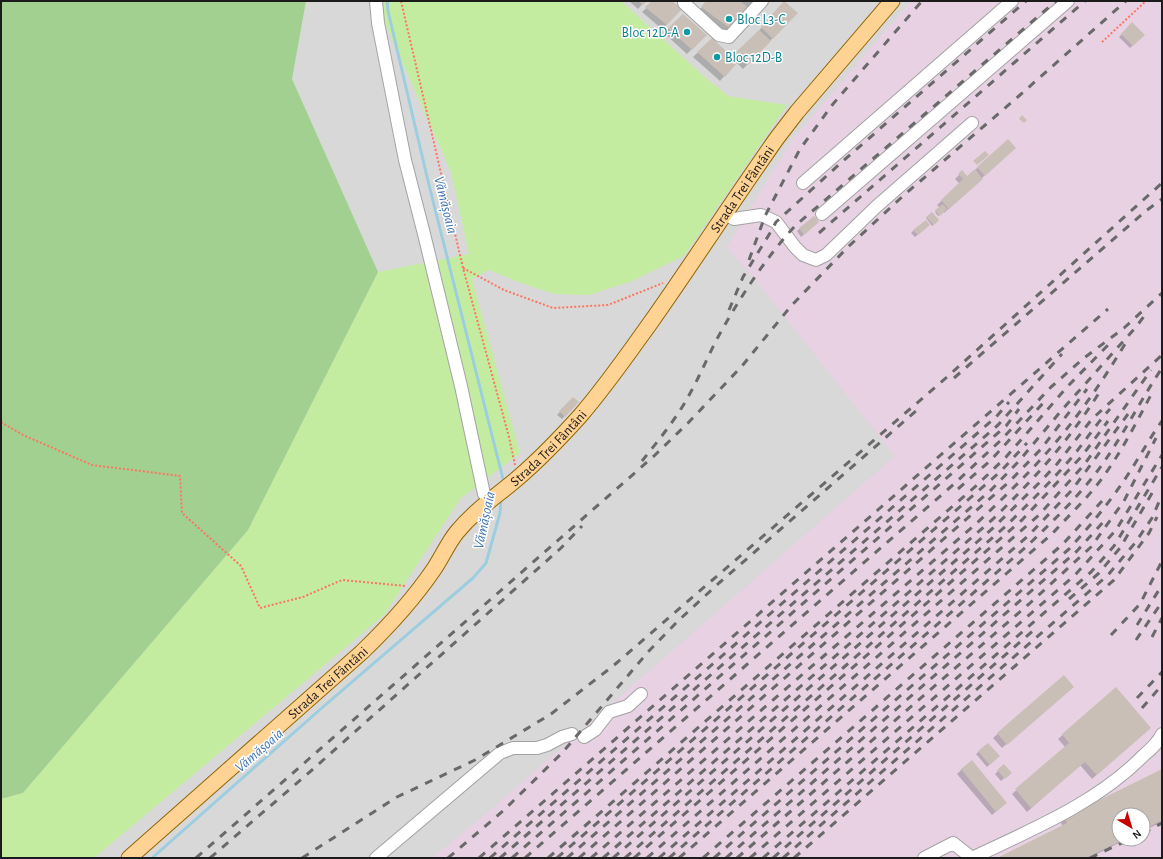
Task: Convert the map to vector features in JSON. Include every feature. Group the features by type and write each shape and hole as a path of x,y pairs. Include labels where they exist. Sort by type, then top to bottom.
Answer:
{"main road":[{"name":"Strada Trei Fântâni","path":"129,858 362,652 388,627 418,591 435,568 456,534 476,511 513,482 554,444 604,388 675,288 785,127 892,1"}],"street":[{"path":"376,1 378,23 405,160 461,386 484,494 491,499"},
{"path":"683,2 719,36 729,37 762,1"},
{"path":"803,183 1012,1"},
{"path":"822,214 1068,1"},
{"path":"725,214 734,219 761,215 765,216 776,222 794,247 803,255 816,260 826,256 878,206 972,123"},
{"path":"584,737 595,730 609,712 628,706 641,694"},
{"path":"376,858 500,753 513,748 537,748 572,734"},
{"path":"924,858 953,843 972,858 1063,814 1108,787 1136,764 1160,740 1162,734"}],"path":[{"path":"401,1 463,268 509,437 513,482"},
{"path":"1102,42 1146,1"},
{"path":"463,268 504,290 553,308 608,305 665,282 675,288"},
{"path":"1,422 23,435 92,465 180,476 182,513 241,566 260,608 303,597 342,580 409,586 418,591"}],"shaded area":[{"path":"1,1 1162,1 1162,858 54,858 1,583"},
{"path":"911,1 1162,1 1162,858 432,858 487,813 895,456 762,288 727,247 792,140"}],"green space":[{"path":"1,1 306,1 292,79 378,272 248,530 23,793 1,799"},
{"path":"383,1 621,1 708,80 728,96 787,105 684,256 632,281 589,295 555,294 521,283 489,270 472,279 520,453 461,498 384,615 94,858 1,858 1,799 23,793 248,530 378,272 469,254 451,172 383,19"}],"building":[{"path":"638,1 647,1 643,5"},
{"path":"652,1 672,1 682,9 667,25 645,7"},
{"name":"Bloc L3-C","path":"706,1 740,1 750,9 731,29 701,7"},
{"path":"784,1 798,13 773,39 761,27"},
{"name":"Bloc 12D-A","path":"683,14 707,35 692,50 668,28"},
{"path":"1132,22 1145,35 1133,46 1121,34"},
{"path":"759,30 771,41 748,65 735,53"},
{"name":"Bloc 12D-B","path":"712,38 738,62 725,77 697,52"},
{"path":"1022,115 1027,120 1024,123 1019,119"},
{"path":"1008,139 1016,148 985,176 977,167"},
{"path":"985,151 989,155 977,165 973,161"},
{"path":"975,169 983,179 949,209 941,200 963,179 958,174 962,170 967,176"},
{"path":"943,204 947,209 940,216 935,210"},
{"path":"932,212 939,220 934,225 926,217"},
{"path":"814,216 819,222 804,235 799,228"},
{"path":"926,220 930,225 918,235 913,230"},
{"path":"573,397 579,402 565,417 559,411"},
{"path":"1064,675 1074,687 1007,745 997,733"},
{"path":"1116,687 1151,728 1097,775 1085,762 1031,808 1015,789 1069,743 1062,734"},
{"path":"988,743 1000,756 990,765 978,751"},
{"path":"972,760 1007,803 996,812 961,769"},
{"path":"1004,764 1012,773 1005,779 997,770"},
{"path":"1162,769 1162,820 1151,826 1151,807 1111,807 1111,846 1086,858 997,858 1067,823 1065,817"}],"waterway":[{"name":"Vămășoaia","path":"387,1 388,11 428,181 503,483"},
{"name":"Vămășoaia","path":"152,858 324,706 473,578 486,563 500,513 501,499"}],"railway":[{"path":"749,260 765,216 800,149 833,104 922,1"},
{"path":"729,310 743,277 776,222 843,161 1026,1"},
{"path":"642,461 678,413 696,383 717,339 743,295 784,238 795,226 1056,1"},
{"path":"819,233 1085,1"},
{"path":"196,858 654,456 688,423 742,366 791,306 848,247 903,196 1126,1"},
{"path":"302,858 397,797 475,760 551,714 613,666 947,377 1162,183"},
{"path":"954,378 1147,210 1162,199"},
{"path":"525,858 954,484 1001,440 1051,387 1084,358 1124,328 1162,293"},
{"path":"479,858 1108,309"},
{"path":"567,858 991,490 1019,461 1061,411 1136,327 1148,311"},
{"path":"548,858 977,485 1006,457 1068,386 1110,343"},
{"path":"591,858 977,523 1034,467 1076,418 1125,344"},
{"path":"500,858 998,425 1062,354"},
{"path":"613,858 993,528 1057,464 1092,419 1162,355"},
{"path":"669,858 1026,547 1052,522 1102,465 1162,368"},
{"path":"647,858 1039,515 1084,465 1151,370"},
{"path":"579,858 1010,481 1041,449 1087,389"},
{"path":"603,858 993,519 1063,444 1099,393"},
{"path":"679,858 1052,534 1085,499 1103,477 1123,446 1152,393"},
{"path":"958,489 991,460 1045,401"},
{"path":"490,858 996,417 1009,402"},
{"path":"512,858 1006,426 1019,409"},
{"path":"625,858 1007,525 1061,470 1110,409"},
{"path":"448,858 503,811 562,753 648,652 679,620 719,583 916,411"},
{"path":"659,858 1028,536 1072,490 1128,414"},
{"path":"634,858 1022,520 1082,456 1108,421"},
{"path":"714,858 1069,549 1114,495 1162,421"},
{"path":"737,858 1029,604 1091,547 1124,501 1156,438"},
{"path":"557,858 1001,471 1027,443"},
{"path":"750,858 1075,575 1116,530 1162,455"},
{"path":"763,858 1091,572 1114,546 1162,467"},
{"path":"1069,599 1099,573 1120,548 1155,488"},
{"path":"783,858 1108,575 1135,543 1152,518 1162,495"},
{"path":"703,858 1063,544 1102,501"},
{"path":"794,858 1114,580 1149,533 1157,517"},
{"path":"726,858 1077,551 1105,520"},
{"path":"210,858 312,770 561,548 582,526"},
{"path":"1111,635 1140,604 1162,561"},
{"path":"1137,625 1162,585"},
{"path":"1136,640 1162,602"},
{"path":"1152,637 1162,618"},
{"path":"773,858 1035,629"},
{"path":"1137,698 1162,672"},
{"path":"1142,708 1162,685"},
{"path":"1151,829 1162,823"},
{"path":"1090,858 1113,847"}],"place":[{"name":"Bloc L3-C","path":"729,19"},
{"name":"Bloc 12D-A","path":"687,32"},
{"name":"Bloc 12D-B","path":"717,57"}]}
